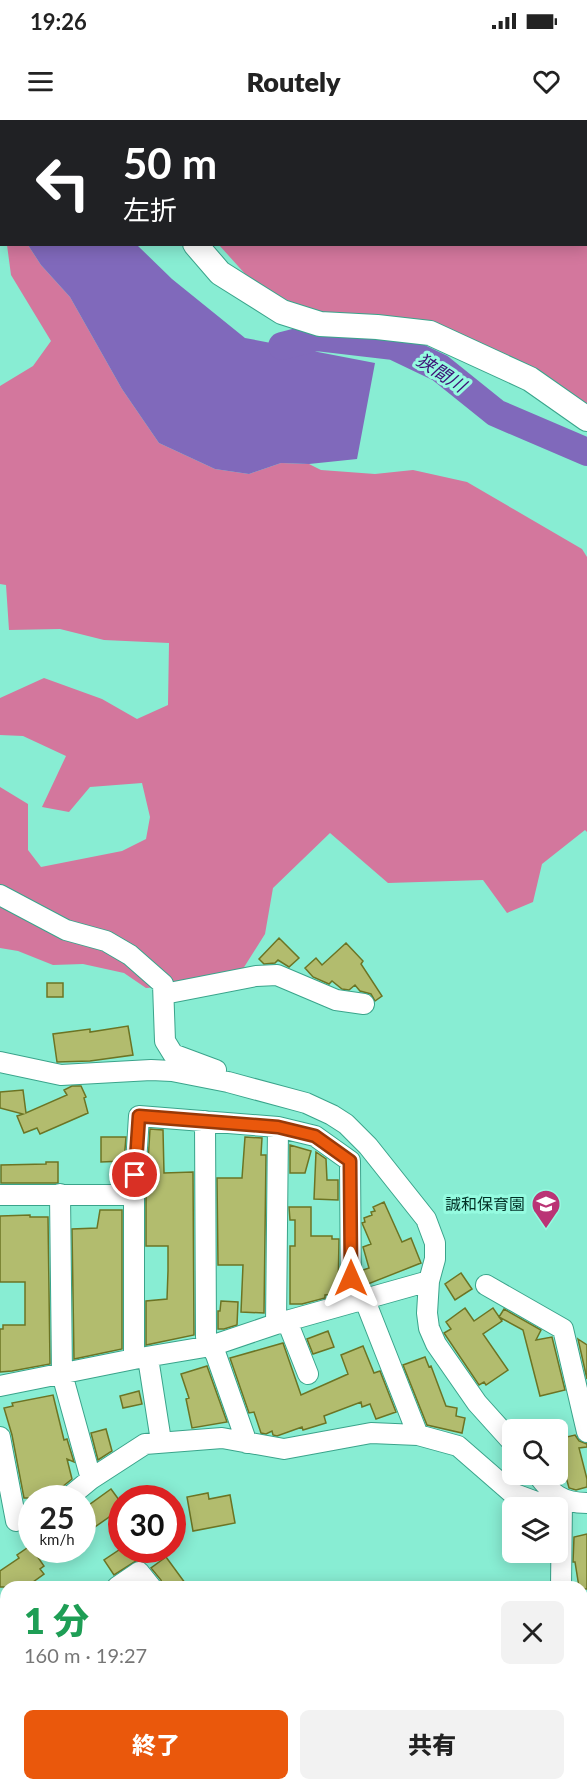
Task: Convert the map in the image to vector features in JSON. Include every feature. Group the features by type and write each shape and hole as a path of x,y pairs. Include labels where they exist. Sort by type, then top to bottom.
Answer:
{"street":[{"path":"197,246 220,273 282,312 321,324 430,333 530,379 587,419"},
{"path":"0,895 66,930 106,940 130,955 164,984 165,1041 173,1054 217,1070 228,1082"},
{"path":"164,994 256,976 277,975 336,1000 364,1004"},
{"path":"0,1062 61,1075 172,1071 228,1082 306,1103 332,1114 346,1124 368,1146 426,1219 435,1243 435,1259 429,1281 427,1313 429,1328 436,1344 477,1403 502,1431"},
{"path":"161,1441 141,1358 134,1195 139,1116 278,1127 315,1136 350,1161 357,1299 418,1435"},
{"path":"205,1121 206,1337 216,1355 247,1443"},
{"path":"278,1127 281,1322 308,1374"},
{"path":"60,1194 62,1374 91,1479"},
{"path":"0,1195 134,1195"},
{"path":"0,1386 211,1346 357,1299 429,1281"},
{"path":"486,1285 563,1329 587,1432"},
{"path":"84,1485 145,1444 161,1441 222,1438 284,1449 371,1433 418,1435 458,1446 512,1493 522,1497"},
{"path":"0,1437 16,1519"},
{"path":"546,1485 558,1497"},
{"path":"568,1501 587,1503"},
{"path":"561,1563 561,1581"},
{"path":"126,1581 139,1572 146,1581"}],"shaded area":[{"path":"7,246 29,246 41,265 70,297 122,389 159,443 215,469 249,474 281,463 309,464 321,470 375,474 413,470 467,482 582,549 587,557 587,832 585,830 542,864 533,902 507,913 483,880 388,883 330,833 273,888 265,934 241,972 173,986 64,920 0,887 0,787 28,804 28,850 41,867 122,851 146,839 150,817 142,783 90,787 69,812 42,807 66,756 23,736 0,735 0,698 44,678 102,699 137,719 168,705 169,643 104,640 60,629 9,630 6,585 0,584 0,386 33,366 51,341 11,275"},
{"path":"29,246 138,246 172,279 245,338 375,363 357,459 309,464 281,463 249,474 215,469 159,443 122,389 70,297 41,265"},
{"path":"220,246 587,246 587,415 532,373 321,315 257,287"},
{"path":"0,901 98,945 161,987 146,988 124,973 83,964 53,965 18,951 0,948"}],"building":[{"path":"279,938 299,958 289,967 278,960 275,963 264,964 259,959"},
{"path":"346,943 363,961 361,964 382,996 375,1001 371,994 360,991 355,985 349,990 342,989 332,981 329,984 313,977 305,968 316,958 322,965"},
{"path":"47,983 63,983 63,997 47,997"},
{"path":"128,1026 133,1055 90,1061 57,1062 53,1034 90,1029 90,1032"},
{"path":"72,1086 81,1086 86,1097 84,1098 88,1113 40,1134 37,1128 24,1133 17,1116 23,1114 0,1108 0,1092 23,1090 26,1113 67,1095 64,1090"},
{"path":"150,1129 163,1130 164,1173 193,1172 194,1335 146,1345 146,1301 167,1299 168,1271 168,1246 146,1246"},
{"path":"101,1137 126,1137 124,1161 101,1162"},
{"path":"245,1137 262,1138 261,1155 266,1155 264,1313 241,1312 243,1265 218,1265 217,1178 242,1178"},
{"path":"290,1145 311,1151 305,1173 290,1173"},
{"path":"316,1152 326,1159 327,1180 338,1180 338,1200 314,1199"},
{"path":"46,1162 58,1162 58,1183 1,1183 1,1165 46,1164"},
{"path":"384,1202 402,1242 411,1238 421,1263 363,1286 363,1270 369,1268 363,1247 371,1244 362,1223 365,1222 364,1218 375,1211 373,1207"},
{"path":"289,1207 311,1207 311,1236 332,1236 332,1239 339,1239 338,1294 325,1295 325,1298 302,1304 290,1304 290,1246 295,1246 295,1220 290,1220"},
{"path":"100,1210 122,1210 122,1349 74,1359 72,1229 97,1228"},
{"path":"30,1215 30,1217 48,1217 50,1364 0,1372 0,1329 3,1329 3,1325 25,1325 25,1282 0,1282 0,1216"},
{"path":"461,1273 472,1289 455,1300 445,1284"},
{"path":"221,1301 238,1302 237,1325 218,1329 218,1311 220,1311"},
{"path":"465,1308 474,1321 493,1308 502,1321 483,1334 508,1370 486,1385 484,1382 479,1385 444,1333 451,1329 446,1322"},
{"path":"504,1309 541,1330 536,1340 552,1337 565,1390 540,1396 523,1330 499,1317"},
{"path":"328,1331 334,1347 313,1354 307,1339"},
{"path":"578,1339 587,1345 587,1379"},
{"path":"283,1343 301,1395 348,1374 341,1355 363,1346 374,1373 380,1371 396,1412 376,1419 370,1404 362,1407 361,1402 324,1416 326,1423 303,1430 302,1427 277,1436 273,1435 272,1431 266,1434 261,1433 254,1412 249,1413 230,1358"},
{"path":"425,1357 429,1367 431,1366 446,1406 457,1408 456,1416 465,1418 462,1433 427,1425 403,1365"},
{"path":"207,1366 227,1422 192,1428 186,1399 189,1398 181,1374"},
{"path":"139,1391 142,1404 123,1408 120,1396"},
{"path":"53,1395 64,1440 67,1439 74,1462 67,1459 72,1479 64,1485 22,1485 12,1435 4,1408 13,1406 12,1403"},
{"path":"106,1429 112,1451 98,1460 91,1433"},
{"path":"575,1435 579,1441 587,1444 587,1447 579,1448 587,1487 576,1490 569,1488 568,1484 568,1437"},
{"path":"108,1491 108,1518 96,1526 96,1500"},
{"path":"208,1493 209,1499 230,1495 235,1523 193,1531 187,1497"},
{"path":"587,1534 587,1581 578,1581 575,1562 573,1562 574,1537"},
{"path":"108,1557 108,1563 133,1563 114,1575 104,1560"},
{"path":"18,1559 18,1563 42,1563 44,1566 40,1569 44,1574 34,1581 0,1581 0,1571"},
{"path":"158,1563 170,1563 184,1581 161,1581 151,1568"}],"waterway":[{"name":"狭間川","path":"282,346 317,337 394,346 440,368 496,413 587,452"}],"place":[{"name":"誠和保育園","path":"546,1230"}],"route":[{"path":"135,1175 139,1116 278,1127 315,1136 350,1161 351,1278"}]}
